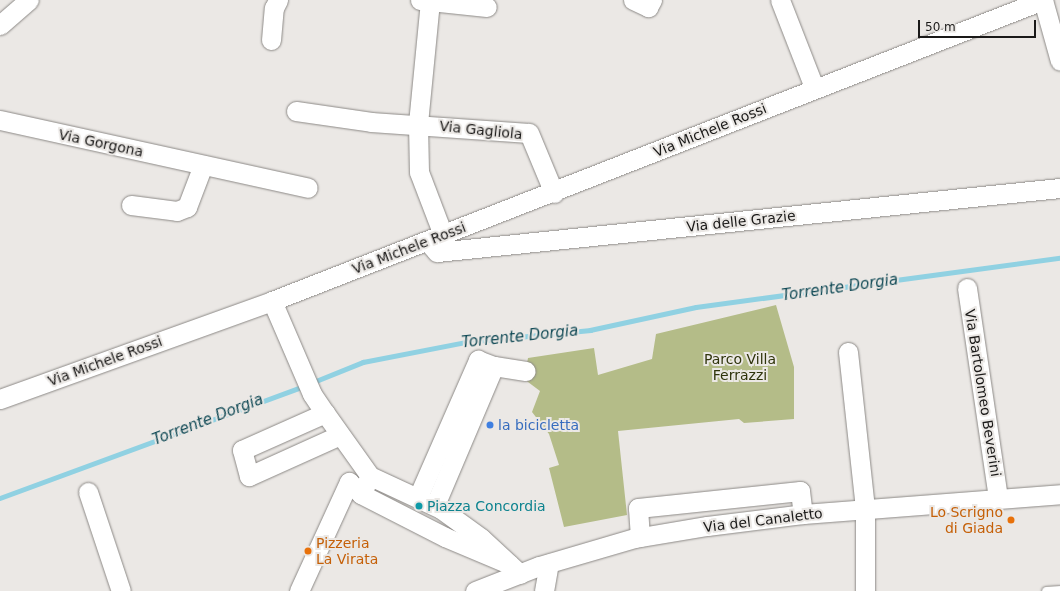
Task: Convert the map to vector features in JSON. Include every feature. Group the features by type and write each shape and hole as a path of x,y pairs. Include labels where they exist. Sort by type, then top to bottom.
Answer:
{"street":[{"path":"0,24 29,0"},
{"path":"271,40 274,8 278,0"},
{"name":"Via Gagliola","path":"435,238 419,172 418,124 425,0 487,7"},
{"path":"633,0 648,7 652,0"},
{"path":"780,0 814,87"},
{"path":"1043,0 1060,61"},
{"name":"Via Michele Rossi","path":"0,399 272,301 554,193 814,87 1043,0"},
{"name":"Via Gagliola","path":"296,111 418,124 529,133 554,193"},
{"name":"Via Gorgona","path":"0,120 308,188"},
{"path":"131,205 177,211 187,207 203,165"},
{"name":"Via delle Grazie","path":"435,238 436,252 1060,188"},
{"name":"Via Bartolomeo Beverini","path":"967,288 998,499"},
{"path":"272,301 312,394 370,476 435,505 481,538 514,569"},
{"path":"848,352 865,509 865,591"},
{"path":"418,497 478,360 494,366 526,372"},
{"path":"435,505 494,366"},
{"path":"325,413 242,450 249,476 340,435"},
{"path":"361,494 370,476"},
{"path":"299,591 349,482 361,494 445,537 514,569"},
{"path":"88,492 121,591"},
{"path":"640,537 638,508 800,492 803,514"},
{"name":"Via del Canaletto","path":"475,591 514,569 549,563 640,537 803,514 1060,494"},
{"path":"544,591 549,563"}],"lane":[{"path":"1046,591 1060,590"}],"green space":[{"name":"Parco Villa Ferrazzi","path":"776,305 794,367 794,419 744,423 739,419 618,431 627,515 564,527 549,468 559,465 549,434 532,412 540,391 524,379 528,358 594,348 598,375 652,359 656,334"}],"waterway":[{"name":"Torrente Dorgia","path":"311,383 363,362 466,342 590,330 696,307 1060,258"},
{"name":"Torrente Dorgia","path":"0,498 304,386"}],"place":[{"name":"la bicicletta","path":"490,425"},
{"name":"Piazza Concordia","path":"419,506"},
{"name":"Lo Scrigno di Giada","path":"1011,520"},
{"name":"Pizzeria La Virata","path":"308,551"}]}
